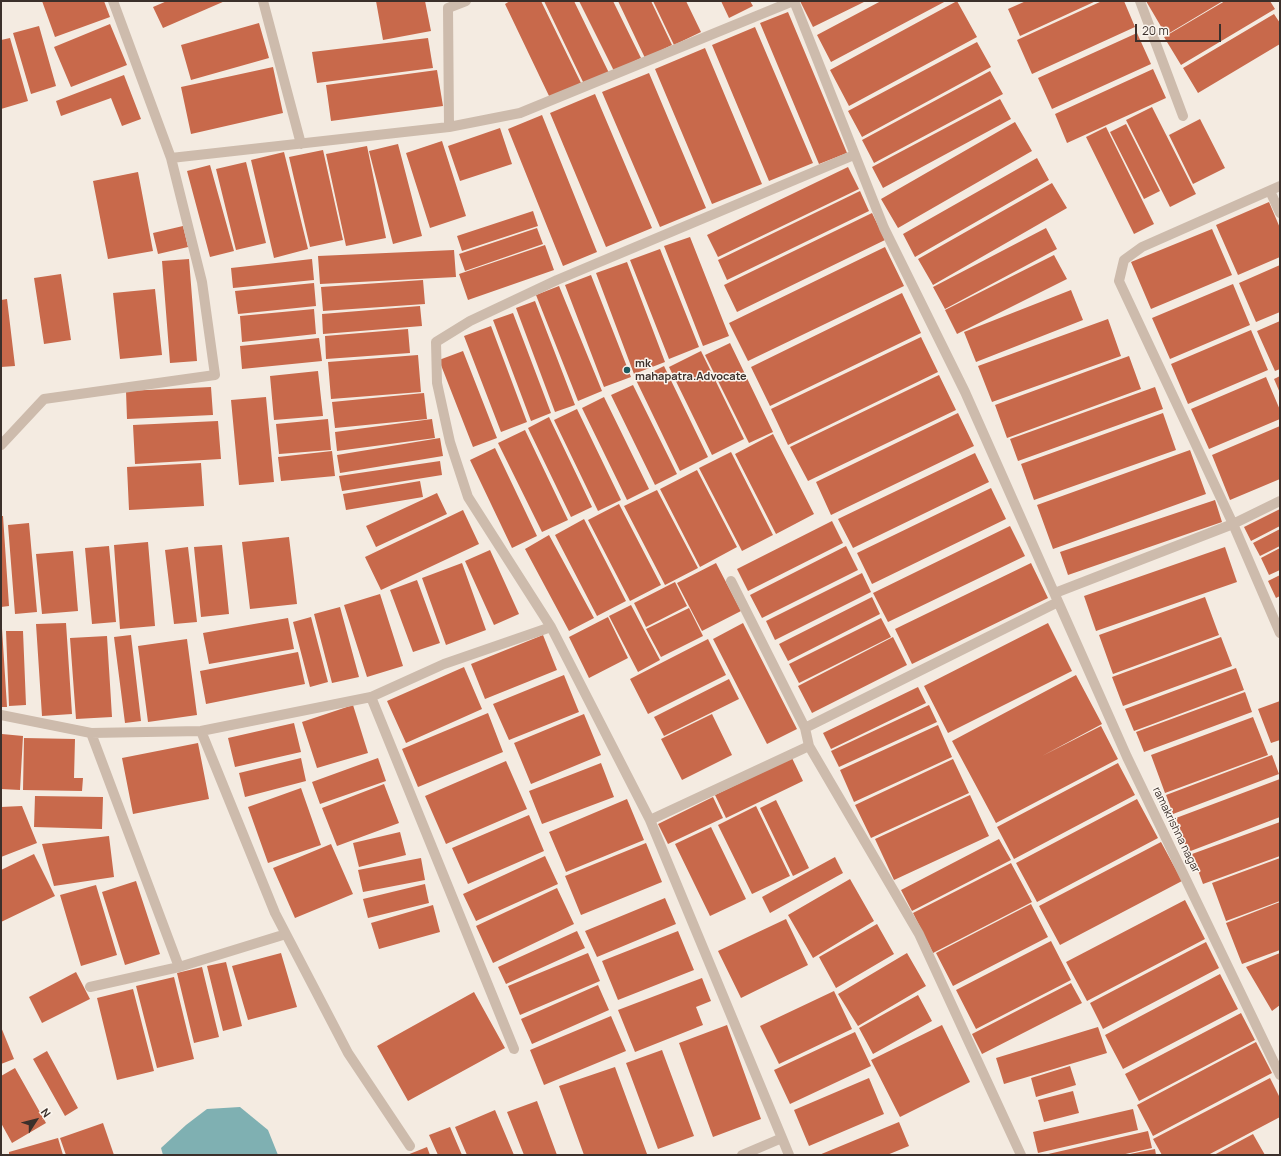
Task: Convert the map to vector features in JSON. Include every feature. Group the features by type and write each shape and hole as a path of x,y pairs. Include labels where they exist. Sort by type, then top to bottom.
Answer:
{"street":[{"path":"1,445 44,399 215,375 202,282 172,158 113,1"},
{"path":"263,1 301,144"},
{"path":"449,127 448,8 466,1"},
{"path":"172,158 449,127 520,113 794,1"},
{"name":"ramakrishna nagar","path":"794,1 884,228 965,392 1127,757 1280,1075"},
{"path":"1140,1 1182,116"},
{"path":"789,1155 650,820 551,627 468,496 450,442 437,383 436,342 470,321 557,280 854,155"},
{"path":"1280,186 1142,247 1124,260 1120,281 1233,524 1280,633"},
{"path":"1270,191 1280,213"},
{"path":"805,728 1056,597 1233,524 1280,501"},
{"path":"731,581 805,728 809,746 919,934 1021,1155"},
{"path":"1,715 91,733 201,731 371,697 444,664 551,627"},
{"path":"371,697 514,1048"},
{"path":"201,731 275,913 348,1053 410,1146"},
{"path":"91,733 179,967"},
{"path":"650,820 809,746"},
{"path":"90,987 179,967 286,934"},
{"path":"742,1155 782,1138"}],"water":[{"path":"240,1107 268,1130 278,1155 163,1155 161,1148 186,1125 207,1109"}],"building":[{"path":"42,1 104,1 110,17 55,37"},
{"path":"167,1 225,1 163,28 153,7"},
{"path":"376,1 425,1 431,31 383,40"},
{"path":"510,1 541,1 581,83 550,98 505,4"},
{"path":"544,1 574,1 609,73 584,84"},
{"path":"579,1 613,1 641,58 614,71"},
{"path":"618,1 651,1 672,45 645,58"},
{"path":"653,1 686,1 701,32 674,45"},
{"path":"721,1 750,1 753,6 729,18"},
{"path":"800,1 866,1 813,27"},
{"path":"881,1 946,1 831,62 817,35"},
{"path":"957,1 977,37 849,106 830,70"},
{"path":"1026,1 1096,1 1020,36 1008,9"},
{"path":"1102,1 1124,1 1135,27 1032,74 1017,40"},
{"path":"1146,1 1223,1 1166,35"},
{"path":"1225,1 1270,1 1275,9 1181,65 1164,37"},
{"path":"788,12 847,153 819,164 760,23"},
{"path":"1274,14 1280,23 1280,44 1198,93 1183,68"},
{"path":"259,23 269,58 191,80 181,45"},
{"path":"110,24 127,65 71,87 54,47"},
{"path":"39,26 56,86 31,94 13,33"},
{"path":"755,27 813,163 769,181 712,45"},
{"path":"1137,33 1151,64 1052,109 1038,78"},
{"path":"10,38 28,101 1,109 1,40"},
{"path":"428,38 433,68 317,83 312,52"},
{"path":"977,42 991,67 862,137 848,111"},
{"path":"705,48 762,184 712,204 655,69"},
{"path":"273,67 283,113 191,134 181,87"},
{"path":"1153,69 1166,98 1067,143 1055,114"},
{"path":"437,70 443,106 331,121 326,85"},
{"path":"990,71 1003,94 874,163 862,140"},
{"path":"649,73 706,208 660,227 602,92"},
{"path":"124,75 141,119 122,126 111,98 61,116 56,101"},
{"path":"595,94 652,228 606,247 550,113"},
{"path":"1000,99 1011,119 883,188 872,167"},
{"path":"1152,107 1196,194 1170,207 1126,120"},
{"path":"542,115 597,252 563,266 508,129"},
{"path":"1200,119 1225,168 1193,184 1169,135"},
{"path":"1015,122 1032,151 898,228 881,199"},
{"path":"1126,124 1160,191 1144,199 1110,132"},
{"path":"1106,127 1154,224 1134,234 1086,137"},
{"path":"500,128 512,164 460,181 448,146"},
{"path":"442,141 466,216 430,228 406,153"},
{"path":"398,144 422,236 393,244 369,151"},
{"path":"367,146 386,238 346,246 326,154"},
{"path":"323,150 343,240 310,247 289,157"},
{"path":"284,152 308,249 274,258 251,160"},
{"path":"1037,158 1049,180 915,257 903,234"},
{"path":"246,162 266,243 236,250 216,169"},
{"path":"210,165 234,251 210,257 187,171"},
{"path":"848,167 859,189 718,257 707,235"},
{"path":"138,172 153,251 108,259 93,181"},
{"path":"1052,183 1067,208 933,285 918,259"},
{"path":"860,191 869,211 727,280 718,260"},
{"path":"1269,202 1280,228 1280,257 1238,275 1216,225"},
{"path":"533,211 538,226 462,251 457,236"},
{"path":"872,213 885,240 737,312 724,285"},
{"path":"183,226 188,247 158,254 153,233"},
{"path":"537,228 543,244 465,271 459,254"},
{"path":"1046,228 1057,249 945,309 933,287"},
{"path":"1212,229 1232,275 1151,309 1131,262"},
{"path":"690,237 729,336 703,346 664,246"},
{"path":"545,245 554,270 468,300 459,274"},
{"path":"885,247 904,286 748,361 729,323"},
{"path":"660,249 699,347 669,359 630,260"},
{"path":"454,250 456,277 320,284 318,256"},
{"path":"1054,255 1067,279 957,334 945,310"},
{"path":"189,259 197,361 170,363 162,261"},
{"path":"312,259 314,280 233,288 231,268"},
{"path":"627,262 665,362 634,374 596,273"},
{"path":"1280,265 1280,312 1256,322 1239,283"},
{"path":"61,274 71,340 44,344 34,278"},
{"path":"591,275 631,377 604,387 565,285"},
{"path":"423,280 425,304 323,311 321,287"},
{"path":"314,283 316,306 238,314 235,291"},
{"path":"1233,284 1250,325 1170,359 1152,318"},
{"path":"559,286 602,391 578,401 536,295"},
{"path":"155,289 162,355 120,359 113,293"},
{"path":"1071,290 1083,320 976,362 964,332"},
{"path":"902,293 921,333 770,406 751,367"},
{"path":"7,299 15,366 1,367 1,300"},
{"path":"535,301 575,405 555,412 516,308"},
{"path":"420,306 422,326 323,334 322,314"},
{"path":"314,309 316,334 242,342 240,316"},
{"path":"513,313 551,413 531,421 493,320"},
{"path":"1108,319 1121,356 992,402 978,366"},
{"path":"1280,321 1280,369 1275,371 1257,331"},
{"path":"491,326 527,422 501,432 464,336"},
{"path":"408,329 410,353 326,359 325,336"},
{"path":"1251,330 1268,370 1188,404 1171,364"},
{"path":"921,337 938,372 788,445 771,409"},
{"path":"319,338 322,361 242,369 240,346"},
{"path":"730,343 773,432 749,443 705,355"},
{"path":"463,351 497,438 473,447 439,360"},
{"path":"701,351 744,439 712,455 669,367"},
{"path":"418,355 421,392 331,399 328,362"},
{"path":"1129,356 1141,389 1007,438 995,405"},
{"path":"664,366 708,457 680,471 636,380"},
{"path":"318,371 323,416 274,420 270,376"},
{"path":"939,375 956,410 808,481 790,447"},
{"path":"1280,376 1280,393 1274,379"},
{"path":"1266,377 1280,410 1280,419 1209,449 1191,409"},
{"path":"633,385 677,474 655,485 611,395"},
{"path":"211,387 213,415 127,419 126,391"},
{"path":"1155,387 1163,409 1018,461 1010,439"},
{"path":"424,393 427,419 335,428 332,402"},
{"path":"266,397 274,482 239,485 231,400"},
{"path":"604,397 649,489 627,500 582,408"},
{"path":"577,409 621,500 598,511 554,420"},
{"path":"958,413 974,446 831,515 816,482"},
{"path":"1163,413 1176,450 1034,500 1021,464"},
{"path":"549,417 592,507 571,517 528,428"},
{"path":"328,419 331,450 279,454 276,424"},
{"path":"432,419 435,438 337,451 335,432"},
{"path":"218,421 221,459 135,464 133,425"},
{"path":"1280,426 1280,479 1230,500 1212,455"},
{"path":"525,430 568,520 542,532 498,443"},
{"path":"773,434 814,514 776,534 735,454"},
{"path":"440,438 443,456 340,473 337,455"},
{"path":"495,448 537,536 512,548 470,460"},
{"path":"1190,450 1206,494 1053,549 1037,505"},
{"path":"332,451 335,476 281,481 278,457"},
{"path":"731,452 773,535 742,551 699,468"},
{"path":"975,453 989,482 853,548 838,519"},
{"path":"440,461 442,475 342,491 339,476"},
{"path":"201,463 204,506 129,510 127,467"},
{"path":"697,470 737,547 700,567 660,489"},
{"path":"420,481 423,497 346,510 343,494"},
{"path":"991,488 1006,519 872,584 857,553"},
{"path":"657,490 698,568 665,585 624,506"},
{"path":"437,493 447,514 376,547 366,526"},
{"path":"1215,500 1222,522 1068,575 1060,552"},
{"path":"619,504 661,585 630,601 588,520"},
{"path":"1280,509 1280,526 1251,541 1244,527"},
{"path":"463,510 479,544 381,590 365,557"},
{"path":"1,516 3,516 9,606 1,607"},
{"path":"584,519 626,601 597,616 555,535"},
{"path":"832,521 843,543 748,591 737,569"},
{"path":"29,523 37,612 15,614 8,525"},
{"path":"1010,526 1025,556 888,622 873,593"},
{"path":"1280,529 1280,546 1260,556 1253,543"},
{"path":"549,535 594,618 569,631 525,549"},
{"path":"289,537 297,604 250,609 242,542"},
{"path":"148,542 155,626 120,629 114,545"},
{"path":"222,545 229,614 201,617 194,547"},
{"path":"109,546 116,622 92,624 85,548"},
{"path":"846,546 858,570 762,618 750,595"},
{"path":"188,547 197,622 174,624 165,550"},
{"path":"1225,547 1237,582 1096,631 1084,596"},
{"path":"1280,548 1280,570 1269,575 1261,558"},
{"path":"490,550 519,614 494,625 465,561"},
{"path":"73,551 78,611 42,614 36,554"},
{"path":"462,563 486,630 446,645 422,578"},
{"path":"716,563 741,611 702,631 677,583"},
{"path":"1031,563 1048,598 912,664 895,629"},
{"path":"862,573 871,592 775,640 766,621"},
{"path":"1280,575 1280,596 1276,598 1268,581"},
{"path":"417,580 440,643 413,652 390,590"},
{"path":"675,582 687,606 646,627 634,603"},
{"path":"380,594 403,666 367,677 344,605"},
{"path":"872,597 880,614 788,661 779,644"},
{"path":"1205,597 1219,635 1113,674 1099,635"},
{"path":"631,605 660,660 638,672 609,616"},
{"path":"340,607 359,677 332,683 314,614"},
{"path":"689,608 703,636 661,657 646,629"},
{"path":"1,613 7,707 1,707"},
{"path":"311,617 328,682 310,687 293,622"},
{"path":"608,617 628,658 589,678 569,637"},
{"path":"288,618 294,649 209,664 203,633"},
{"path":"881,618 891,637 799,683 789,664"},
{"path":"66,623 72,714 42,716 36,624"},
{"path":"743,623 797,729 767,744 713,639"},
{"path":"1048,623 1072,671 948,733 924,686"},
{"path":"6,631 23,631 26,705 9,706"},
{"path":"131,635 141,721 125,723 114,637"},
{"path":"543,635 557,670 485,699 471,664"},
{"path":"107,636 112,717 76,719 70,638"},
{"path":"893,637 907,665 812,713 798,686"},
{"path":"1221,637 1232,666 1123,706 1112,677"},
{"path":"187,639 197,715 148,722 138,646"},
{"path":"708,639 726,675 648,714 630,679"},
{"path":"298,652 305,684 206,704 200,671"},
{"path":"464,667 482,709 406,743 387,701"},
{"path":"1236,668 1244,690 1134,731 1125,709"},
{"path":"564,675 579,712 509,740 493,704"},
{"path":"1076,675 1102,724 1042,756 1101,726 1118,759 996,823 952,741"},
{"path":"729,679 739,699 664,736 654,717"},
{"path":"918,687 926,703 831,749 823,733"},
{"path":"1245,692 1252,712 1144,752 1136,732"},
{"path":"1280,701 1280,740 1271,743 1258,709"},
{"path":"353,705 368,753 317,768 302,722"},
{"path":"929,705 937,722 839,767 831,751"},
{"path":"488,713 503,752 418,787 402,749"},
{"path":"584,714 601,755 531,784 514,743"},
{"path":"712,714 732,755 682,780 661,739"},
{"path":"1253,717 1268,755 1165,793 1151,755"},
{"path":"294,723 301,752 235,767 228,738"},
{"path":"938,725 952,757 854,802 840,770"},
{"path":"2,734 23,736 20,790 1,789"},
{"path":"24,738 75,739 74,778 83,778 82,791 23,790"},
{"path":"198,743 209,799 133,814 122,758"},
{"path":"1272,755 1279,774 1173,814 1166,795"},
{"path":"301,758 306,781 245,797 239,773"},
{"path":"378,758 386,781 320,804 312,782"},
{"path":"792,758 803,781 726,818 715,795"},
{"path":"953,759 969,793 871,838 855,805"},
{"path":"506,761 527,809 446,844 425,796"},
{"path":"601,763 614,797 542,824 529,791"},
{"path":"1118,763 1135,795 1014,859 997,827"},
{"path":"1280,779 1280,817 1188,852 1176,818"},
{"path":"384,784 399,823 337,846 322,808"},
{"path":"301,788 321,845 268,863 248,807"},
{"path":"970,795 989,836 894,880 875,839"},
{"path":"35,796 103,797 102,829 34,827"},
{"path":"713,797 723,818 668,844 658,824"},
{"path":"627,799 644,840 566,872 549,832"},
{"path":"1137,799 1158,838 1037,902 1016,863"},
{"path":"776,800 809,868 793,876 760,808"},
{"path":"22,806 37,843 1,857 1,807"},
{"path":"756,806 790,876 752,894 718,825"},
{"path":"529,815 544,851 468,884 452,848"},
{"path":"1280,822 1280,856 1203,884 1192,854"},
{"path":"711,827 746,899 710,916 675,844"},
{"path":"400,832 406,855 359,867 353,843"},
{"path":"109,836 114,877 54,886 42,844"},
{"path":"999,839 1011,860 912,911 901,890"},
{"path":"1161,842 1182,881 1060,945 1039,906"},
{"path":"646,843 662,882 581,915 565,876"},
{"path":"331,844 353,894 295,918 273,868"},
{"path":"34,854 55,896 1,922 1,870"},
{"path":"545,856 558,884 476,921 463,894"},
{"path":"835,857 843,873 770,913 762,897"},
{"path":"421,858 425,880 363,892 358,870"},
{"path":"1280,858 1280,901 1226,921 1212,883"},
{"path":"1011,863 1032,902 933,953 913,913"},
{"path":"850,879 874,921 813,958 788,915"},
{"path":"136,881 160,954 125,965 102,892"},
{"path":"425,884 429,903 368,918 363,899"},
{"path":"96,885 117,955 81,966 60,895"},
{"path":"557,888 574,924 493,963 476,926"},
{"path":"665,898 676,924 597,957 585,931"},
{"path":"1185,900 1205,939 1087,1001 1066,962"},
{"path":"1280,902 1280,950 1242,964 1226,923"},
{"path":"1031,904 1048,937 953,986 936,953"},
{"path":"433,905 440,932 379,949 371,923"},
{"path":"786,919 808,965 741,998 718,951"},
{"path":"877,924 894,954 836,988 819,957"},
{"path":"577,931 585,948 506,984 498,967"},
{"path":"678,931 694,970 618,1000 602,961"},
{"path":"1051,941 1071,980 976,1029 956,990"},
{"path":"1206,942 1219,968 1103,1029 1090,1003"},
{"path":"281,953 297,1007 248,1020 232,966"},
{"path":"588,953 600,981 520,1015 508,986"},
{"path":"907,953 926,986 858,1026 838,994"},
{"path":"1280,953 1280,1005 1272,1011 1246,967"},
{"path":"226,962 242,1026 223,1031 207,966"},
{"path":"202,967 219,1037 194,1043 177,973"},
{"path":"76,972 90,999 42,1023 29,997"},
{"path":"1220,974 1238,1009 1123,1069 1105,1035"},
{"path":"174,977 194,1059 157,1068 136,986"},
{"path":"702,978 711,1001 696,1007 703,1025 635,1052 618,1010"},
{"path":"1071,983 1082,1003 982,1054 972,1034"},
{"path":"598,985 609,1010 532,1044 521,1019"},
{"path":"133,989 154,1071 117,1080 97,998"},
{"path":"834,991 852,1029 779,1064 760,1026"},
{"path":"474,992 505,1048 408,1101 377,1046"},
{"path":"918,995 932,1021 873,1054 859,1028"},
{"path":"1241,1013 1255,1040 1139,1101 1125,1074"},
{"path":"611,1016 626,1051 544,1085 530,1050"},
{"path":"727,1025 761,1119 713,1137 679,1043"},
{"path":"942,1025 970,1082 900,1117 871,1060"},
{"path":"1,1027 14,1059 1,1064"},
{"path":"1098,1027 1107,1053 1004,1084 996,1058"},
{"path":"855,1032 871,1066 790,1104 774,1070"},
{"path":"1256,1042 1272,1073 1153,1136 1137,1105"},
{"path":"662,1050 694,1136 658,1149 626,1063"},
{"path":"47,1051 78,1108 65,1116 33,1059"},
{"path":"1070,1066 1076,1085 1036,1097 1031,1078"},
{"path":"615,1067 647,1154 584,1155 559,1086"},
{"path":"15,1068 46,1123 12,1143 1,1123 1,1076"},
{"path":"869,1078 884,1114 809,1146 794,1110"},
{"path":"1270,1078 1280,1098 1280,1117 1208,1155 1162,1155 1153,1139"},
{"path":"1073,1091 1079,1113 1044,1122 1038,1100"},
{"path":"537,1101 557,1155 524,1155 507,1112"},
{"path":"1133,1109 1138,1130 1038,1153 1033,1132"},
{"path":"495,1110 514,1155 467,1155 455,1127"},
{"path":"899,1122 909,1146 887,1155 819,1155"},
{"path":"103,1123 114,1155 66,1155 60,1138"},
{"path":"450,1127 462,1155 438,1155 429,1135"},
{"path":"1148,1131 1152,1148 1121,1155 1044,1155"},
{"path":"1253,1134 1265,1155 1214,1155"},
{"path":"58,1138 63,1155 9,1155 9,1152"},
{"path":"427,1147 430,1155 407,1155"},
{"path":"1155,1149 1156,1155 1130,1155 1130,1154"}],"place":[{"name":"mk mahapatra.Advocate","path":"627,370"}]}
